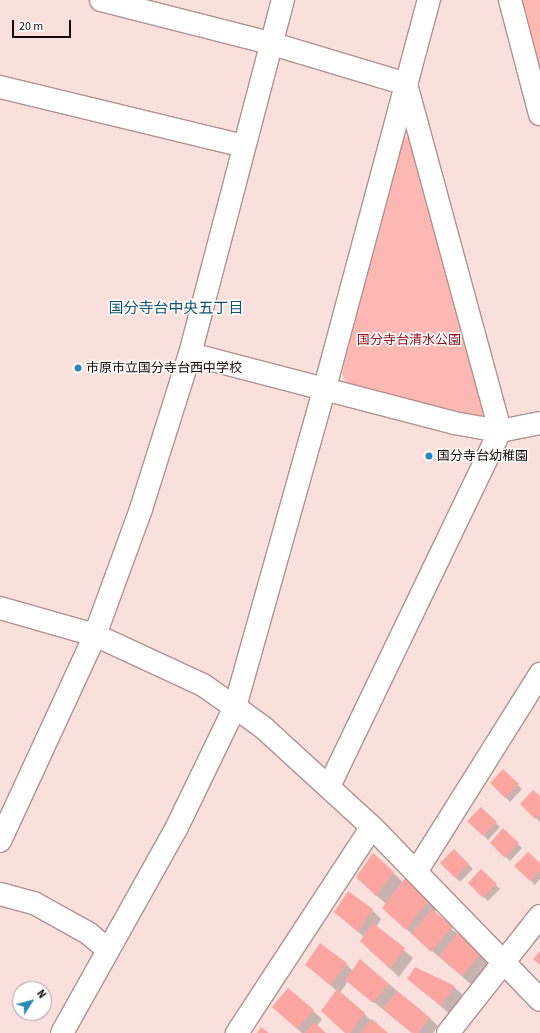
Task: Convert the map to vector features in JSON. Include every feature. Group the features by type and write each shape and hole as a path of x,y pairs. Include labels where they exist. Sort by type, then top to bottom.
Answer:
{"street":[{"path":"101,0 273,44 406,84"},
{"path":"0,841 95,635 140,509 190,354 244,146 273,44 283,0"},
{"path":"62,1033 177,827 235,707 324,391 429,0"},
{"path":"510,0 540,114"},
{"path":"329,786 500,431 406,84"},
{"path":"0,87 244,146"},
{"path":"190,354 324,391 500,431 540,423"},
{"path":"0,608 95,635 203,685 235,707 265,730 329,786 372,827 540,1000"},
{"path":"416,872 540,674"},
{"path":"237,1033 372,827"},
{"path":"0,894 34,903 88,933 108,950"},
{"path":"448,1033 540,916"}],"green space":[{"path":"521,0 540,0 540,69"},
{"name":"国分寺台清水公園","path":"411,136 487,411 480,418 346,383 342,373 399,138"}],"building":[{"path":"503,769 519,784 505,798 490,783"},
{"path":"533,790 540,796 540,814 535,819 520,804"},
{"path":"481,807 497,822 483,836 467,821"},
{"path":"503,828 519,843 505,858 490,843"},
{"path":"454,849 469,864 455,878 440,863"},
{"path":"528,852 540,863 540,871 530,881 514,866"},
{"path":"373,853 394,872 376,896 356,877"},
{"path":"481,869 497,884 483,898 468,883"},
{"path":"406,877 429,900 406,930 382,908"},
{"path":"348,891 373,909 358,932 334,912"},
{"path":"431,909 453,926 431,952 412,934"},
{"path":"373,923 405,948 390,969 360,941"},
{"path":"458,933 481,953 462,976 439,956"},
{"path":"320,943 347,963 331,985 305,965"},
{"path":"540,951 540,965 533,959"},
{"path":"360,959 389,984 373,1003 345,980"},
{"path":"415,967 455,986 441,1006 407,979"},
{"path":"288,988 314,1010 297,1029 272,1007"},
{"path":"337,989 365,1013 350,1033 345,1033 321,1011"},
{"path":"397,991 429,1017 418,1033 412,1033 383,1009"},
{"path":"372,1019 388,1033 360,1033"},
{"path":"314,1022 326,1033 305,1033"},
{"path":"261,1027 269,1033 257,1033"}],"place":[{"name":"市原市立国分寺台西中学校","path":"78,368"},
{"name":"国分寺台幼稚園","path":"429,456"}],"district":[{"name":"国分寺台中央五丁目","path":"176,309"}]}
